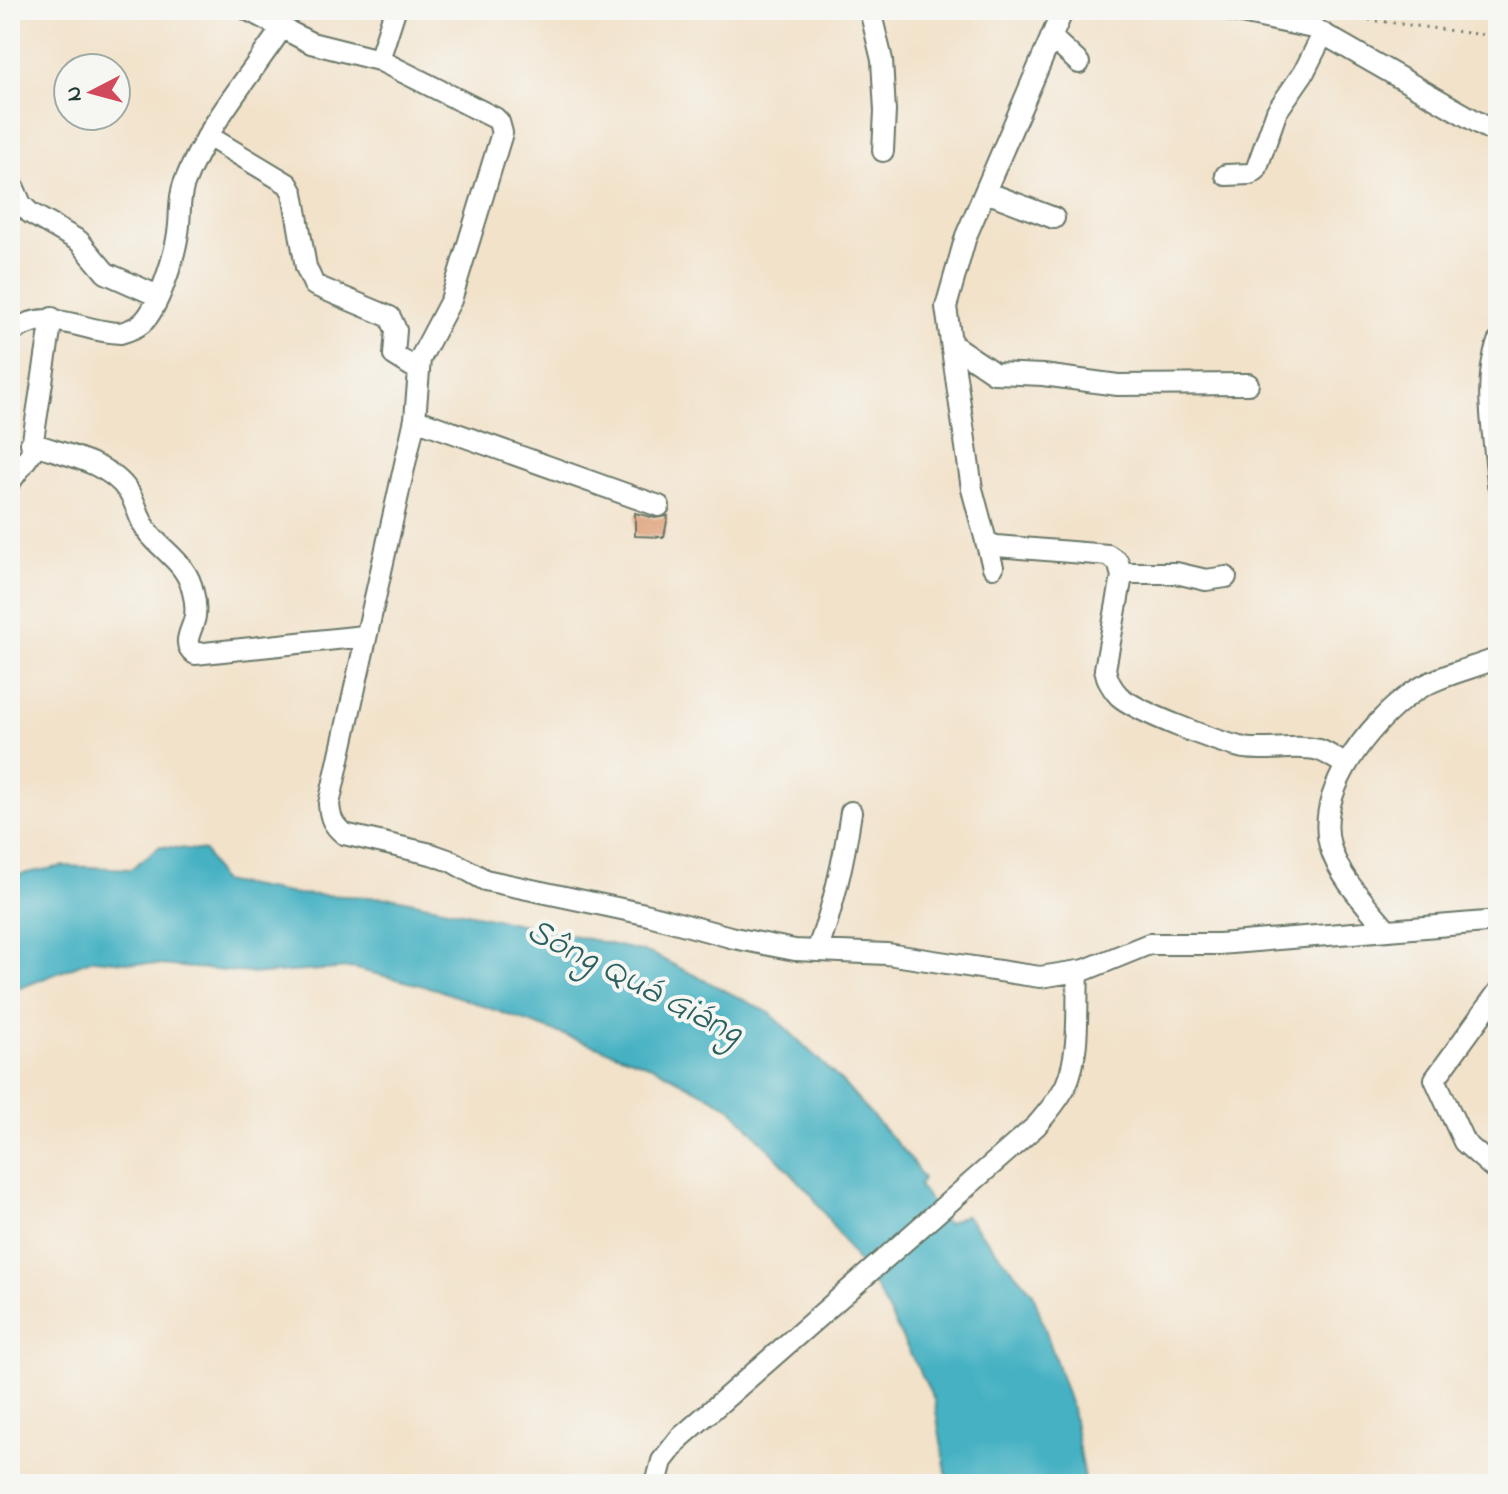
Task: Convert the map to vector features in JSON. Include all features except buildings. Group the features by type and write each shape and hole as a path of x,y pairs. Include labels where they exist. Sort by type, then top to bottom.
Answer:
{"street":[{"path":"248,10 311,43 379,60 495,118 502,133 451,300 425,349 418,370 415,419 364,636 329,804 329,817 344,834 431,854 485,880 645,914 734,938 795,950 887,954 1040,977 1078,972 1149,944 1219,944 1498,921"},
{"path":"379,60 395,10"},
{"path":"870,10 882,60 885,111 883,151"},
{"path":"993,567 972,489 946,307 966,236 1063,10"},
{"path":"1227,10 1313,28 1498,134"},
{"path":"10,333 31,321 52,318 120,333 141,325 158,296 176,243 185,183 208,136 282,28"},
{"path":"1226,175 1250,174 1256,170 1277,111 1304,72 1323,34"},
{"path":"1051,37 1079,63"},
{"path":"208,136 288,184 293,193 309,278 314,285 390,317 396,330 394,355 418,370"},
{"path":"10,179 21,204 30,213 79,241 106,273 158,296"},
{"path":"986,192 1054,218"},
{"path":"10,482 31,453 52,318"},
{"path":"1498,342 1492,360 1490,392 1498,484"},
{"path":"953,345 994,373 1043,375 1118,385 1248,384"},
{"path":"415,419 659,506"},
{"path":"31,443 101,469 126,487 146,531 177,560 189,577 196,605 187,642 188,649 195,654 364,636"},
{"path":"986,542 996,546 1108,555 1118,562 1121,573 1105,669 1108,683 1118,695 1152,715 1230,744 1261,750 1316,750 1346,765"},
{"path":"1121,573 1176,573 1206,580 1226,577"},
{"path":"1387,930 1338,867 1329,846 1329,816 1335,785 1351,755 1413,693 1498,658"},
{"path":"817,951 843,865 851,812"},
{"path":"656,1484 662,1461 680,1438 1036,1126 1059,1098 1067,1082 1074,1052 1078,972"},
{"path":"1498,992 1435,1079 1464,1142 1498,1172"}],"path":[{"path":"1322,10 1364,19 1498,37"}],"water":[{"name":"Sông Quá Giáng","path":"160,846 205,851 221,881 294,894 395,898 652,954 770,1013 842,1082 909,1157 923,1178 919,1186 947,1224 965,1215 1033,1293 1072,1409 1085,1484 948,1484 934,1399 877,1290 811,1194 730,1107 654,1067 436,989 352,968 260,974 93,959 10,992 10,876 64,866 131,869"}]}
